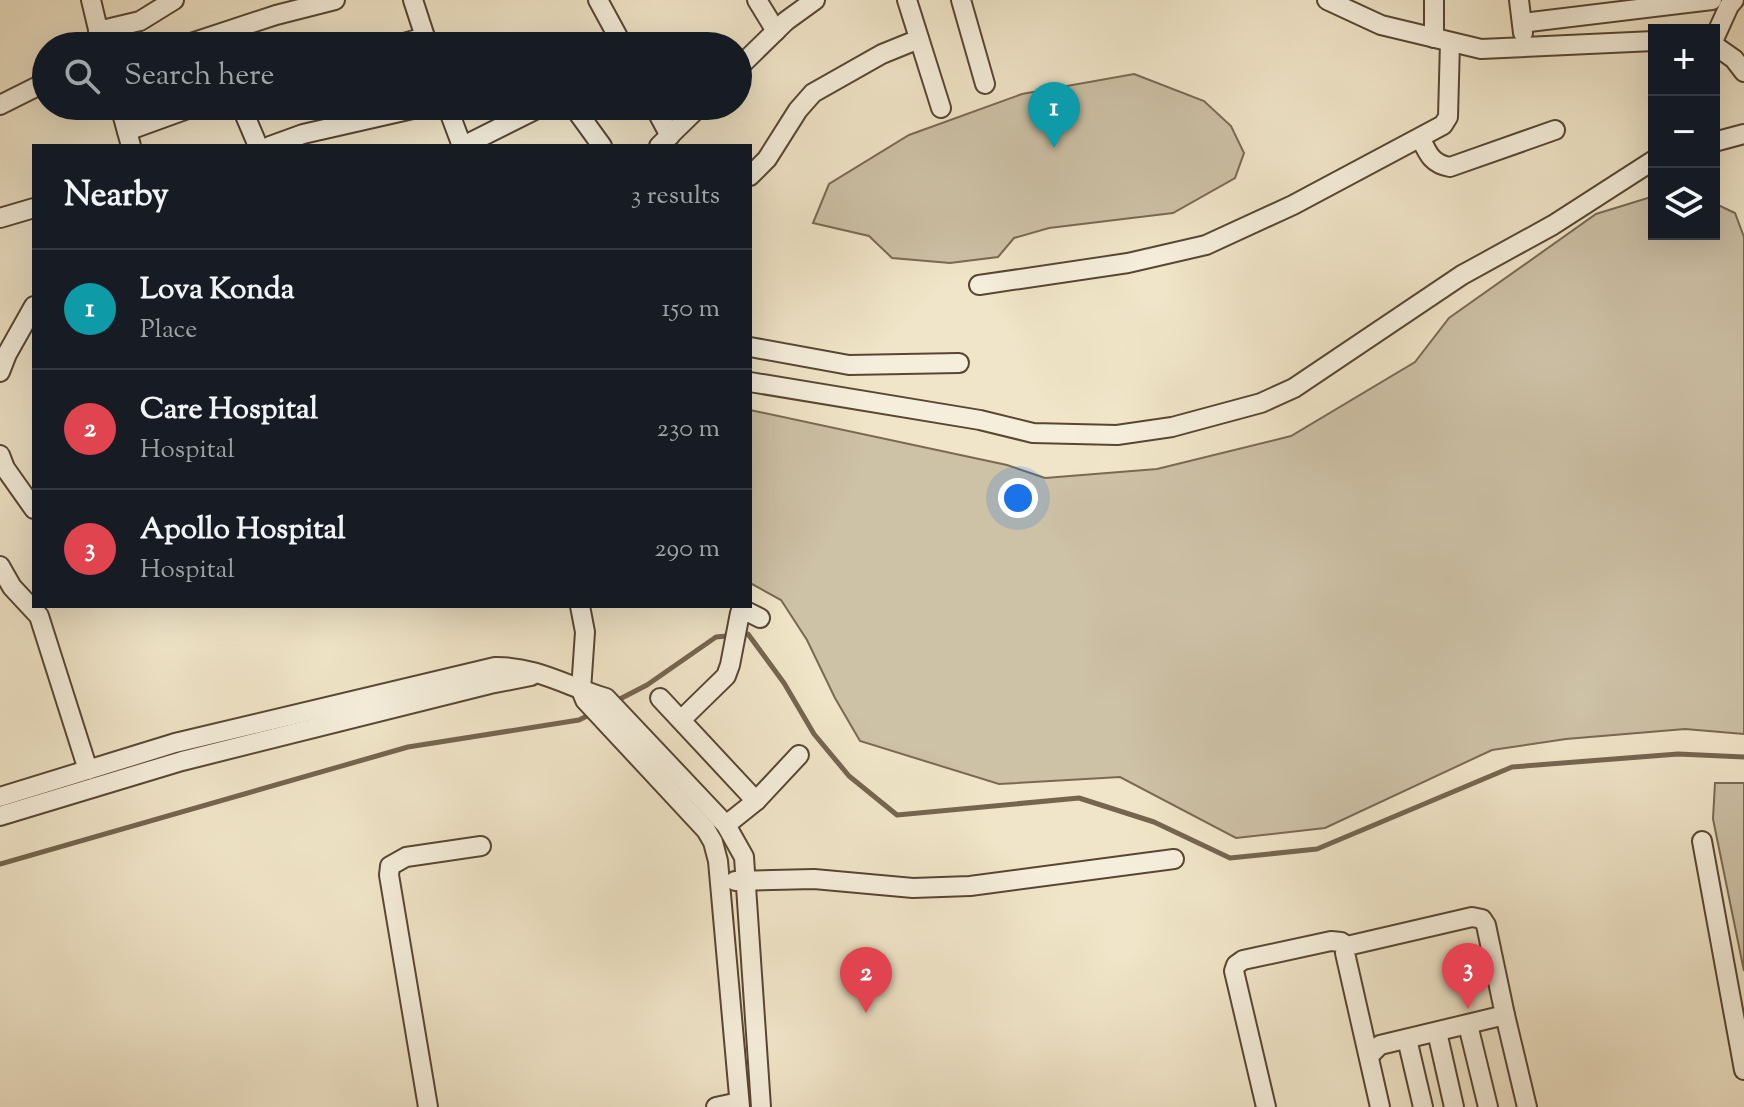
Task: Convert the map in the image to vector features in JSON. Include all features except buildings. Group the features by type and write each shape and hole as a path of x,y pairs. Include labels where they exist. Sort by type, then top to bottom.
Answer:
{"street":[{"path":"91,0 99,32"},
{"path":"114,32 140,21 174,0"},
{"path":"224,32 335,0"},
{"path":"413,0 423,32"},
{"path":"598,0 615,32"},
{"path":"757,0 776,31"},
{"path":"752,54 815,0"},
{"path":"907,0 941,108"},
{"path":"961,0 985,84"},
{"path":"1327,0 1352,6 1381,25 1481,49 1648,41"},
{"path":"979,285 1128,263 1206,245 1244,229 1421,139 1443,125 1448,117 1442,40 1434,0"},
{"path":"1519,0 1524,47"},
{"path":"1522,23 1726,2 1719,24"},
{"path":"752,174 767,159 798,110 813,93 882,54 919,39"},
{"path":"1720,47 1744,72"},
{"path":"0,105 32,89"},
{"path":"129,138 167,120"},
{"path":"247,120 257,144"},
{"path":"276,144 303,134 364,120"},
{"path":"452,120 461,144"},
{"path":"466,144 515,120"},
{"path":"583,120 601,144"},
{"path":"658,120 664,141 686,120"},
{"path":"1421,139 1429,156 1438,165 1450,167 1555,130"},
{"path":"1720,140 1744,134"},
{"path":"752,382 980,420 1033,433 1117,435 1172,427 1261,403 1294,388 1462,275 1553,225 1648,164"},
{"path":"0,218 32,209"},
{"path":"0,372 32,310"},
{"path":"752,347 849,365 959,363"},
{"path":"0,455 5,468 32,506"},
{"path":"0,566 6,589 39,616 88,770"},
{"path":"580,608 600,705 713,842 718,861 740,1105 716,1107"},
{"path":"681,720 726,676 740,613 760,618"},
{"path":"0,797 175,743 495,667 569,682 600,705 726,825 744,857 761,1107"},
{"path":"0,816 182,761 490,684 539,675"},
{"path":"660,698 756,801"},
{"path":"726,825 756,801 799,755"},
{"path":"1702,841 1744,1070"},
{"path":"428,1107 390,866 406,857 481,846"},
{"path":"720,884 747,880 814,879 913,888 970,886 1174,859"},
{"path":"1266,1107 1234,971 1236,965 1243,960 1331,941 1347,946 1472,917 1482,919 1486,925 1527,1107"},
{"path":"1347,946 1345,953 1380,1107"},
{"path":"1369,1056 1380,1045 1505,1015"},
{"path":"1468,1025 1488,1107"},
{"path":"1437,1032 1454,1107"},
{"path":"1407,1039 1423,1107"}],"shaded area":[{"path":"1134,74 1204,101 1231,126 1244,153 1235,178 1173,213 1049,228 1014,238 998,257 950,263 892,258 869,236 813,223 829,184 909,135 1022,94"},
{"path":"1648,198 1648,240 1720,240 1720,206 1735,213 1744,237 1744,734 1685,729 1566,739 1492,750 1325,828 1236,838 1120,777 999,784 860,741 807,640 781,600 752,584 752,410 1007,465 1045,478 1157,469 1291,436 1415,362 1449,318 1596,214"},
{"path":"1715,783 1744,783 1744,971 1713,819"}],"waterway":[{"path":"614,702 647,685 716,637 748,634 784,683 814,734 849,776 897,815 1079,798 1154,822 1230,858 1317,849 1512,767 1678,754 1744,757"},
{"path":"0,864 408,747 579,720 591,714"}],"place":[{"name":"Lova Konda","path":"1054,148"},
{"name":"Apollo Hospital","path":"1468,1009"},
{"name":"Care Hospital","path":"866,1013"}]}
